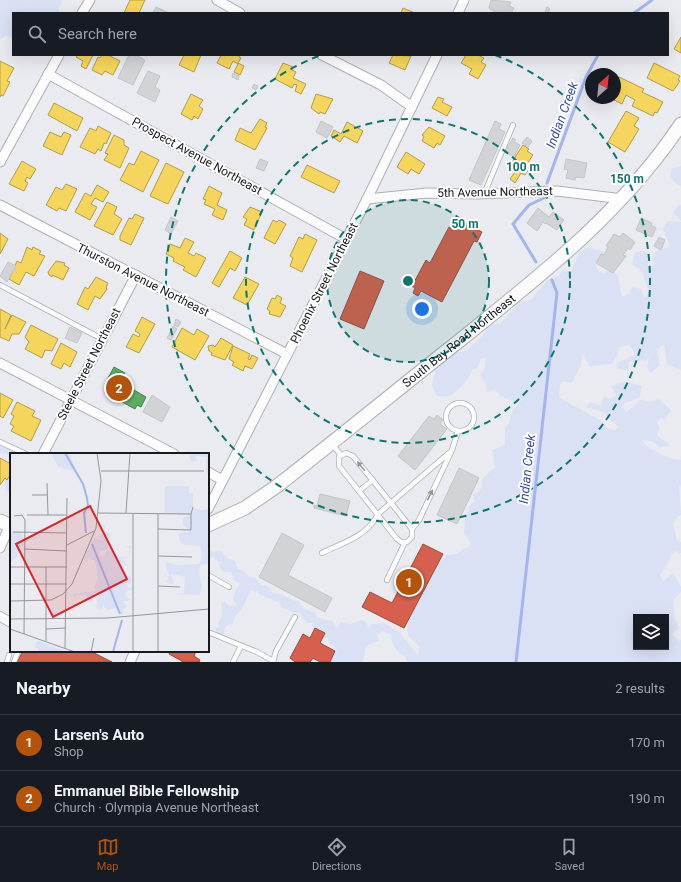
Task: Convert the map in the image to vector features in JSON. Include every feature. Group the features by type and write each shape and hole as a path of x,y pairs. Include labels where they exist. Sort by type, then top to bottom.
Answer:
{"street":[{"path":"83,12 90,0"},
{"path":"217,0 238,12"},
{"path":"458,12 464,0"},
{"path":"0,162 58,56"},
{"path":"324,56 381,85 412,107"},
{"name":"Phoenix Street Northeast","path":"209,507 367,199 437,56"},
{"name":"Prospect Avenue Northeast","path":"48,74 346,239"},
{"name":"South Bay Road Northeast","path":"209,525 229,516 262,498 528,285 581,240 623,199 681,124"},
{"name":"5th Avenue Northeast","path":"367,199 427,193 484,194 557,191 623,199"},
{"name":"Thurston Avenue Northeast","path":"0,205 287,354"},
{"name":"Steele Street Northeast","path":"44,453 136,275"},
{"path":"0,363 172,453"},
{"path":"209,473 222,480"},
{"path":"0,548 8,524"},
{"path":"130,662 135,652"}],"lane":[{"path":"484,194 513,125"},
{"path":"0,285 102,339"},
{"path":"463,403 471,408 474,417 471,426 458,431 447,423 446,414 450,406 463,403"},
{"path":"387,580 405,542 412,537 412,529 419,520 452,450 458,431"},
{"path":"0,442 24,453"},
{"path":"331,444 341,455"},
{"path":"322,553 365,532 374,524 378,514 452,450"},
{"path":"405,542 398,540 340,466 338,460 341,455 346,453 351,454 412,529"},
{"path":"359,491 373,480"},
{"path":"209,577 228,587"},
{"path":"0,614 10,619"},
{"path":"209,632 273,661 276,652 295,617"},
{"path":"0,619 10,624"},
{"path":"233,662 241,646"},
{"path":"14,662 18,652"},
{"path":"7,662 9,655"}],"shaded area":[{"path":"0,0 63,0 59,7 59,12 12,12 12,38 6,35 0,40"},
{"path":"681,166 681,186 674,182 670,176 672,168"},
{"path":"678,205 681,205 681,221 673,213"},
{"path":"667,221 681,222 681,370 667,364 664,344 657,350 660,365 651,373 647,368 649,357 647,360 629,362 628,371 616,368 617,363 636,354 629,345 619,347 617,356 612,364 589,366 583,353 579,368 572,382 561,382 559,393 560,398 602,421 607,428 615,430 618,427 603,412 586,407 590,402 601,406 604,395 609,399 617,395 611,387 615,384 630,382 642,386 640,397 621,405 626,412 641,400 649,402 659,399 671,410 665,420 661,418 657,423 660,429 657,435 671,446 659,447 652,441 642,440 648,447 659,453 677,460 681,460 681,486 679,485 681,515 678,516 673,524 677,540 681,542 681,553 674,551 660,576 663,581 673,573 681,587 681,592 674,599 674,618 680,628 672,634 679,641 681,640 681,662 407,662 405,656 395,648 391,635 383,631 377,635 379,641 366,646 363,662 331,662 330,659 337,654 335,647 329,644 328,638 322,637 321,629 316,630 312,626 313,623 308,623 301,617 300,613 282,608 280,603 259,594 257,590 256,592 251,590 242,609 236,615 233,623 226,626 223,635 216,632 215,629 220,626 218,623 222,615 221,603 224,601 229,606 237,605 233,599 237,588 241,584 234,580 231,572 223,572 219,565 221,562 214,559 214,556 209,558 209,550 213,552 221,551 227,558 235,561 238,569 244,571 249,577 255,578 261,585 267,586 273,593 280,594 299,602 303,608 315,612 317,618 332,621 336,628 341,622 351,624 361,620 365,621 369,628 372,624 384,623 398,631 418,655 420,647 409,637 407,630 412,610 420,591 429,582 439,563 447,555 457,554 463,549 468,548 471,543 464,533 465,515 469,511 469,506 475,501 473,495 482,488 482,479 495,467 492,450 505,445 505,427 509,423 512,411 523,398 516,403 501,396 494,389 487,393 486,385 480,376 485,368 486,357 481,359 477,368 472,370 467,380 453,395 437,396 432,385 436,363 445,355 466,351 483,335 488,325 500,324 518,302 531,300 547,280 559,276 562,271 571,271 579,253 587,247 606,252 595,264 599,272 604,273 611,269 618,275 622,297 629,294 632,287 641,289 645,298 649,292 642,272 632,264 635,252 643,251 648,253 648,265 654,266 652,256 656,251 670,247 663,229"},
{"path":"0,441 2,446 19,453 10,453 10,465 6,463 9,460 6,453 0,454"},
{"path":"10,472 10,492 5,490 7,474"}],"building: Homes":[{"path":"130,0 145,0 139,12 124,12"},
{"path":"403,8 413,12 401,12"},
{"path":"681,37 681,53 674,49"},
{"path":"92,56 86,69 81,66 83,61 76,57"},
{"path":"101,56 110,56 120,61 113,75 105,71 102,75 92,70 98,57 100,58"},
{"path":"184,56 201,56 194,72 179,65"},
{"path":"220,56 240,56 241,58 238,63 244,66 240,75 234,72 238,64 233,61 229,69 217,63"},
{"path":"392,56 411,56 405,70 389,63"},
{"path":"465,56 480,56 484,58 481,62 486,65 478,79 469,74 472,69 461,63"},
{"path":"0,61 14,68 7,81 10,82 3,96 1,95 0,97"},
{"path":"283,63 293,67 292,70 296,72 293,78 306,84 301,94 295,91 297,85 294,84 292,88 275,79"},
{"path":"654,63 680,76 678,80 680,81 673,91 647,78"},
{"path":"621,78 644,89 642,92 663,102 657,113 655,112 653,116 632,106 635,100 626,95 622,104"},
{"path":"191,94 203,100 199,106 203,109 198,119 194,116 192,120 181,114"},
{"path":"316,94 333,99 325,114 320,112 319,114 311,108"},
{"path":"438,97 444,99 442,102 452,107 447,116 432,108"},
{"path":"54,103 83,118 77,131 48,115"},
{"path":"626,111 639,118 634,126 639,129 625,152 608,142"},
{"path":"260,119 267,123 265,127 267,128 255,150 235,140 240,128 251,133"},
{"path":"347,122 363,131 357,143 344,136 340,142 331,136 334,130 341,134"},
{"path":"98,126 111,133 106,144 104,143 101,151 98,149 95,154 80,147 90,128 96,131"},
{"path":"429,127 445,136 440,145 437,143 434,148 422,141 424,136 422,135"},
{"path":"50,132 61,137 64,132 71,135 62,155 43,146"},
{"path":"114,135 124,140 124,145 129,148 120,168 104,160 108,154 105,153"},
{"path":"523,145 529,149 527,151 533,155 527,164 531,166 525,175 521,173 515,183 510,179 517,169 510,165"},
{"path":"141,151 159,160 143,192 120,180 129,163 134,165"},
{"path":"406,152 425,164 419,174 411,169 408,174 397,167"},
{"path":"22,161 36,169 30,179 27,177 25,181 28,183 24,191 9,184"},
{"path":"166,163 184,172 168,204 150,196"},
{"path":"307,165 340,181 334,193 301,177"},
{"path":"66,184 77,189 66,211 59,208 57,211 46,205 56,187 62,190"},
{"path":"97,185 109,192 103,202 95,198 91,204 97,207 90,220 75,212 85,193 91,196"},
{"path":"209,186 222,193 217,205 227,210 223,220 212,215 215,209 204,204 206,200 203,199"},
{"path":"107,202 117,207 114,214 122,219 113,235 94,226"},
{"path":"250,207 262,212 254,230 244,225 247,219 243,217"},
{"path":"135,214 144,218 131,245 120,240 120,236 129,218 132,219"},
{"path":"273,220 277,222 279,220 286,224 275,244 264,238"},
{"path":"0,233 8,239 0,254"},
{"path":"305,234 317,240 302,272 290,266 293,258 290,256 299,237 303,239"},
{"path":"185,238 194,242 188,253 194,256 196,253 206,258 196,277 183,270 185,267 173,261 174,258 166,254 170,244 180,248"},
{"path":"27,247 32,250 33,247 41,251 39,254 45,256 34,276 26,272 19,285 9,279 17,261 21,263"},
{"path":"230,251 242,258 235,271 230,268 219,287 212,283"},
{"path":"56,261 65,263 64,265 69,268 63,280 49,275 48,272"},
{"path":"96,277 108,283 107,289 100,299 95,296 88,310 77,304 85,287 88,289"},
{"path":"245,277 259,284 247,305 233,298"},
{"path":"277,295 282,298 280,303 286,306 280,317 269,314 270,311 267,309 272,298 275,299"},
{"path":"0,309 11,315 5,329 12,315 26,322 19,334 12,334 9,341 0,337"},
{"path":"142,317 155,324 139,353 126,347 133,334 139,337 140,334 135,331"},
{"path":"31,325 58,339 52,351 45,350 42,358 25,349 29,342 25,337"},
{"path":"182,328 194,335 197,329 209,336 195,360 172,347"},
{"path":"221,338 233,345 225,360 211,355 212,353 209,351 208,346 213,345 215,347"},
{"path":"61,343 77,352 70,367 64,363 61,369 51,364"},
{"path":"233,346 250,354 248,359 250,360 252,355 258,358 252,369 245,366 243,371 232,365 234,362 229,359"},
{"path":"0,393 13,400 3,418 0,416"},
{"path":"17,402 35,411 32,416 41,420 31,441 11,431 14,426 10,424 14,416 11,414"},
{"path":"0,458 10,463 10,475 7,480 5,478 0,485"}],"building: Shops":[{"path":"456,219 482,232 477,242 474,241 442,302 421,291 418,296 413,293 415,288 412,286 426,260 430,263 449,227 451,228"},
{"path":"360,271 384,281 364,329 340,319"},
{"path":"423,544 443,554 404,628 362,607 370,592 392,603"},
{"path":"315,628 325,633 320,643 335,651 330,662 320,662 313,658 310,662 295,662 290,658 303,634 310,638"},
{"path":"22,652 92,652 112,662 17,662"},
{"path":"170,652 196,652 194,656 200,660 199,662 182,662 169,654"}],"building: Public":[{"path":"114,367 125,373 120,382 146,397 141,407 137,405 135,409 106,393 111,383 107,380"}],"building: Other":[{"path":"491,0 511,2 509,6 514,8 512,12 495,12 489,8"},
{"path":"156,7 167,12 154,12"},
{"path":"547,7 550,9 548,12 545,12"},
{"path":"129,56 138,56 145,60 133,85 118,78"},
{"path":"148,71 160,76 155,87 160,90 155,102 137,93"},
{"path":"233,73 239,76 238,80 232,77"},
{"path":"254,84 258,86 256,90 252,88"},
{"path":"321,121 333,127 327,138 316,132"},
{"path":"495,121 501,124 499,129 505,132 481,185 469,180"},
{"path":"527,137 532,141 528,147 522,143"},
{"path":"513,138 516,140 514,142 520,145 514,157 505,152"},
{"path":"260,159 268,162 264,171 256,168"},
{"path":"566,159 587,163 584,178 576,177 575,180 566,178 568,170 564,169"},
{"path":"538,208 549,217 553,212 564,220 557,230 543,222 537,231 527,223"},
{"path":"171,217 178,221 171,234 165,230"},
{"path":"641,218 652,223 651,225 656,228 652,237 636,230"},
{"path":"623,233 635,242 630,250 628,248 623,255 626,256 613,273 596,263 601,254 604,255 608,247 606,246 614,234 620,237"},
{"path":"659,237 665,240 661,250 654,246"},
{"path":"8,262 16,266 7,282 0,276"},
{"path":"176,319 181,322 178,327 174,325"},
{"path":"173,326 177,329 174,334 170,332"},
{"path":"70,327 82,333 77,343 65,338"},
{"path":"170,332 174,335 171,340 167,338"},
{"path":"152,395 170,407 162,422 143,412"},
{"path":"437,415 443,420 440,424 447,429 415,470 398,456 429,416 434,419"},
{"path":"459,468 479,478 457,524 437,515"},
{"path":"320,494 350,501 346,516 314,508 314,505 317,506"},
{"path":"282,533 304,545 288,575 332,598 325,612 259,577"}],"waterway":[{"name":"Indian Creek","path":"635,12 652,0"},
{"name":"Indian Creek","path":"547,183 586,77 597,56"},
{"name":"Indian Creek","path":"536,262 513,224 529,205 546,197"},
{"name":"Indian Creek","path":"516,662 557,293 552,280"}],"place":[{"name":"Emmanuel Bible Fellowship","path":"119,388"},
{"name":"Larsen's Auto","path":"409,582"}]}
